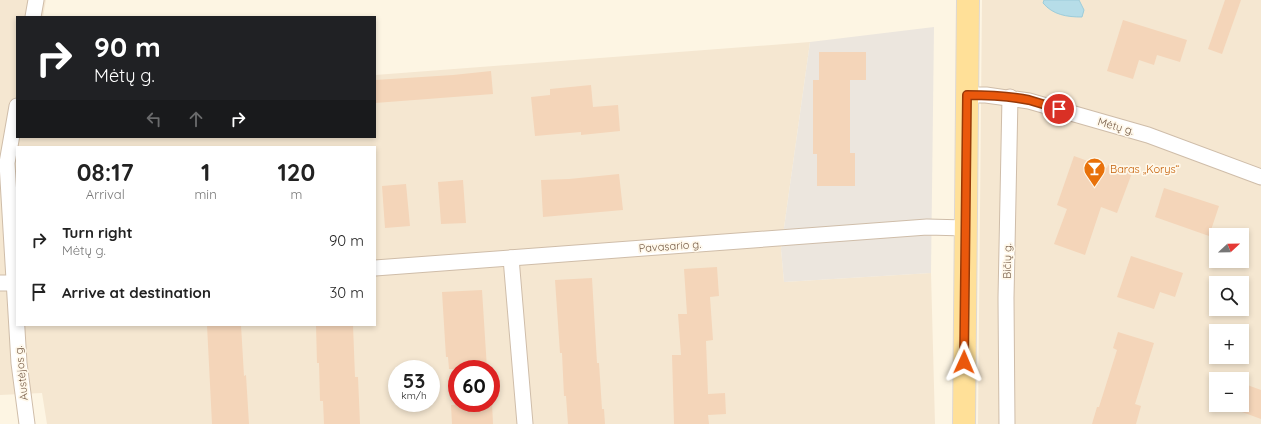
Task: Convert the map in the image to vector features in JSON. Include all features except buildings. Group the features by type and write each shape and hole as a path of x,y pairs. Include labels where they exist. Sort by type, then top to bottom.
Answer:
{"main road":[{"path":"964,424 968,0"}],"street":[{"path":"33,16 36,0"},
{"name":"Mėtų g.","path":"967,95 986,95 1029,100 1148,135 1261,177"},
{"name":"Bičių g.","path":"1007,424 1006,298 1010,98"},
{"name":"Austėjos g.","path":"16,112 7,162 10,283 18,363 27,424"},
{"name":"Pavasario g.","path":"376,268 927,227 966,228"},
{"path":"511,258 525,424"}],"shaded area":[{"path":"0,0 46,0 43,16 16,16 16,138 376,138 376,75 810,42 781,249 784,282 931,273 935,424 47,424 42,393 0,395"},
{"path":"982,0 1261,0 1261,424 978,424"},
{"path":"934,27 931,273 784,282 781,249 810,42"}],"water":[{"path":"1044,0 1079,0 1084,10 1082,17 1066,16 1056,13 1043,3"}],"place":[{"name":"Baras „Korys“","path":"1094,188"}],"route":[{"path":"964,362 967,95 986,95 1029,100 1059,109"}]}
